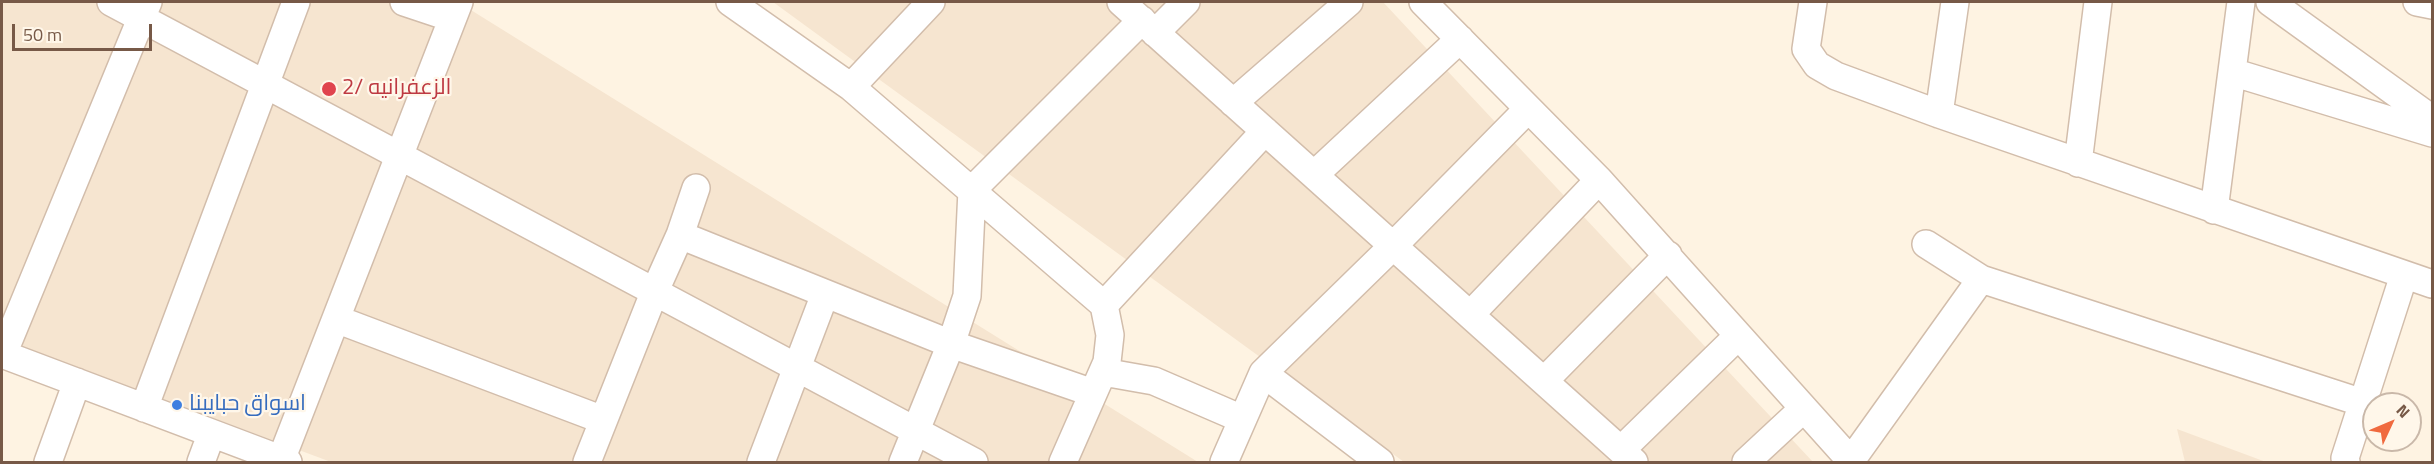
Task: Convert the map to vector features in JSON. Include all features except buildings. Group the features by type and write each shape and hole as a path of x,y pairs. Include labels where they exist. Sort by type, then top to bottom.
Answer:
{"street":[{"path":"111,2 145,11 267,83 654,293 798,367 914,432 974,462"},
{"path":"144,408 296,2"},
{"path":"145,11 2,354 211,435 285,461 398,154 455,10 404,2"},
{"path":"730,2 851,87 1104,305 1110,335 1107,362 1063,462"},
{"path":"1121,2 1628,456 1738,336"},
{"path":"903,462 951,344 967,296 972,190 1149,26 1186,2"},
{"path":"1233,103 1350,2"},
{"path":"1423,2 1599,180 1851,462 1981,279"},
{"path":"1813,2 1806,49 1817,65 1836,76 2078,163 2433,284"},
{"path":"1939,114 1955,2"},
{"path":"2078,163 2098,2"},
{"path":"2214,210 2241,2"},
{"path":"2270,2 2433,119"},
{"path":"2418,2 2433,5"},
{"path":"851,87 926,3"},
{"path":"1314,175 1460,39"},
{"path":"2232,72 2433,133"},
{"path":"1224,462 1263,373 1528,109"},
{"path":"1104,305 1265,131"},
{"path":"1470,315 1599,180"},
{"path":"587,462 654,293 680,235 696,188"},
{"path":"680,235 951,344 1098,382 1154,381 1242,420"},
{"path":"1926,244 1981,279 2362,403"},
{"path":"1544,381 1668,255"},
{"path":"2367,392 2404,275"},
{"path":"761,462 825,294"},
{"path":"336,319 603,420"},
{"path":"1263,373 1380,462"},
{"path":"48,462 77,382"},
{"path":"2346,462 2344,458 2362,406"},
{"path":"1746,462 1803,409"},
{"path":"201,462 211,435"}],"shaded area":[{"path":"2,2 458,2 1198,462 331,462 2,339"},
{"path":"773,2 1383,2 1813,462 1404,462"},
{"path":"2177,429 2266,462 2185,462"}],"place":[{"name":"الزعفرانيه /2","path":"329,89"},
{"name":"اسواق حبايبنا","path":"177,405"}]}
